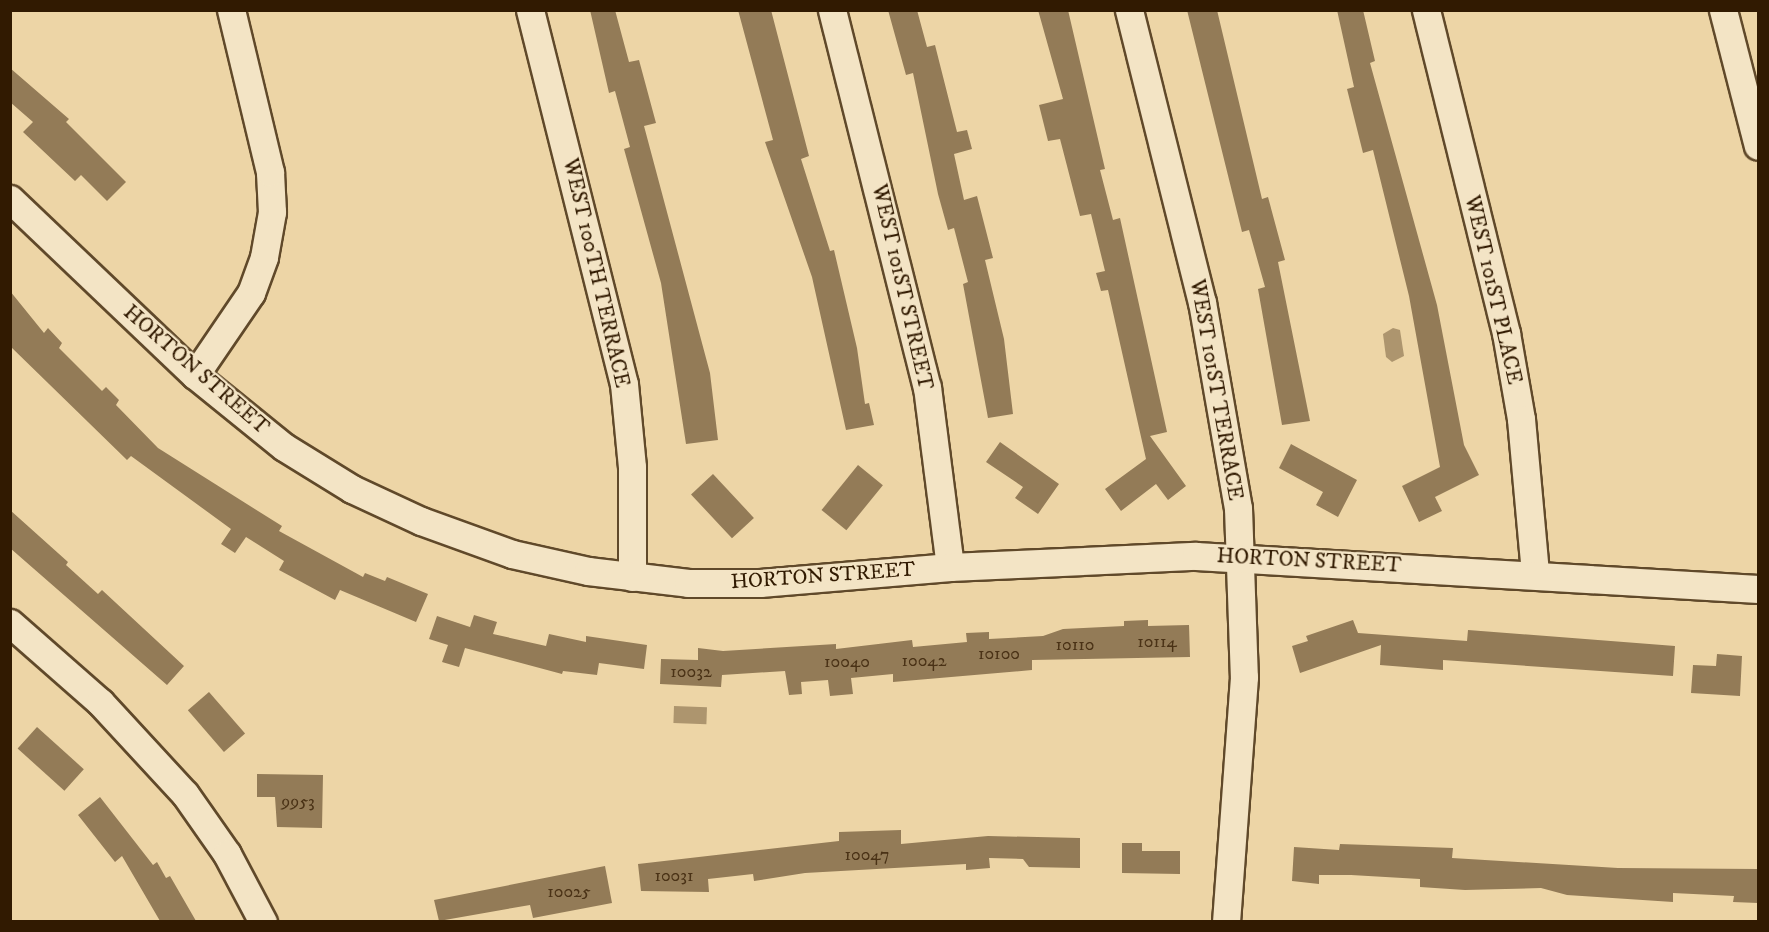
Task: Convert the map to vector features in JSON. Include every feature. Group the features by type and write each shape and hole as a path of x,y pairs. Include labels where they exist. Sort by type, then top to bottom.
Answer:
{"street":[{"path":"195,375 251,293 264,257 272,212 270,172 231,10"},
{"name":"WEST 100TH TERRACE","path":"530,10 624,384 632,467 632,577"},
{"name":"WEST 101ST STREET","path":"832,10 927,387 950,567"},
{"name":"WEST 101ST TERRACE","path":"1129,10 1203,302 1226,423 1240,557 1245,677 1226,921"},
{"name":"WEST 101ST PLACE","path":"1426,10 1506,333 1522,429 1535,574"},
{"path":"1723,10 1758,146"},
{"name":"HORTON STREET","path":"10,199 195,375 284,447 352,489 421,521 512,554 632,577 760,583 950,567 1126,557 1240,557 1758,589"},
{"path":"10,623 100,702 186,794 227,854 263,921"}],"shaded area":[{"path":"1393,328 1400,330 1404,356 1392,362 1386,357 1383,334"},
{"path":"674,706 707,707 706,724 673,723"}],"building":[{"path":"590,10 615,10 629,62 639,60 656,123 644,126 710,373 718,440 686,444 661,283 624,149 630,147 615,91 609,93"},
{"path":"738,10 771,10 809,156 801,159 830,251 834,250 857,348 865,404 869,403 874,425 846,430 812,277 765,142 773,140"},
{"path":"888,10 917,10 927,47 935,45 957,132 967,130 972,149 954,154 964,200 977,196 993,258 985,260 1004,339 1013,414 988,418 963,284 968,282 954,228 948,230 938,194 913,73 906,75"},
{"path":"1038,10 1068,10 1105,169 1100,170 1113,220 1120,218 1167,432 1150,436 1186,486 1168,500 1156,484 1121,511 1105,489 1146,459 1108,290 1101,291 1096,273 1105,271 1091,214 1080,216 1060,139 1048,141 1039,105 1063,99"},
{"path":"1187,10 1217,10 1262,199 1268,197 1285,260 1278,262 1310,421 1282,425 1258,289 1265,287 1249,230 1242,232"},
{"path":"1337,10 1363,10 1375,61 1370,63 1437,305 1464,445 1479,475 1435,497 1442,511 1419,522 1402,486 1440,467 1409,296 1373,150 1363,153 1347,89 1354,87"},
{"path":"10,68 69,119 66,122 126,182 107,201 81,175 75,181 23,132 33,122 10,102"},
{"path":"10,291 44,333 48,328 62,343 59,348 102,391 106,387 119,400 116,405 158,448 282,526 279,531 363,577 365,573 385,581 387,577 428,594 416,622 340,590 335,600 279,570 284,561 246,537 235,553 221,544 231,529 131,456 127,460 10,346"},
{"path":"1000,442 1059,484 1038,514 1015,498 1023,487 986,462"},
{"path":"1291,444 1357,480 1338,517 1316,505 1323,492 1279,468"},
{"path":"858,465 883,485 846,530 821,510"},
{"path":"713,474 754,518 732,538 691,494"},
{"path":"10,510 68,562 66,565 98,594 102,590 184,666 167,685 10,548"},
{"path":"474,615 497,622 493,634 546,646 549,634 586,642 586,636 647,645 644,669 599,663 597,675 563,671 562,674 465,648 459,667 442,662 448,645 429,639 437,616 470,627"},
{"path":"1148,620 1148,626 1189,625 1190,657 1032,660 1032,670 893,682 893,674 851,678 853,694 830,696 828,680 801,682 802,694 789,695 785,671 722,675 721,687 660,684 661,659 698,660 698,648 723,651 836,644 836,649 912,640 913,647 967,642 966,633 989,632 989,639 1043,636 1063,629 1124,626 1124,621"},
{"path":"1353,620 1358,633 1467,641 1468,630 1675,646 1673,676 1443,660 1443,670 1380,665 1381,645 1300,673 1292,646 1308,641 1306,636"},
{"path":"1717,654 1742,656 1740,696 1691,693 1693,665 1716,666"},
{"path":"209,692 245,734 224,752 188,710"},
{"path":"37,727 84,769 64,791 18,749"},
{"path":"257,774 323,775 322,828 277,827 275,797 257,797"},
{"path":"100,797 153,865 157,862 166,878 170,876 196,921 160,921 122,856 115,862 78,815"},
{"path":"901,830 901,844 988,836 1080,838 1080,868 1029,867 1023,859 989,858 990,868 966,870 966,864 805,873 754,881 753,874 708,879 709,892 641,891 638,864 839,841 839,832"},
{"path":"1122,843 1142,843 1142,851 1180,851 1180,874 1122,873"},
{"path":"1340,844 1453,848 1452,858 1618,868 1758,869 1758,903 1733,902 1734,896 1673,893 1673,902 1567,895 1541,888 1465,890 1420,887 1420,879 1351,875 1319,875 1319,884 1292,881 1294,847 1339,850"},
{"path":"605,866 612,903 533,918 530,905 439,921 434,900"}]}
